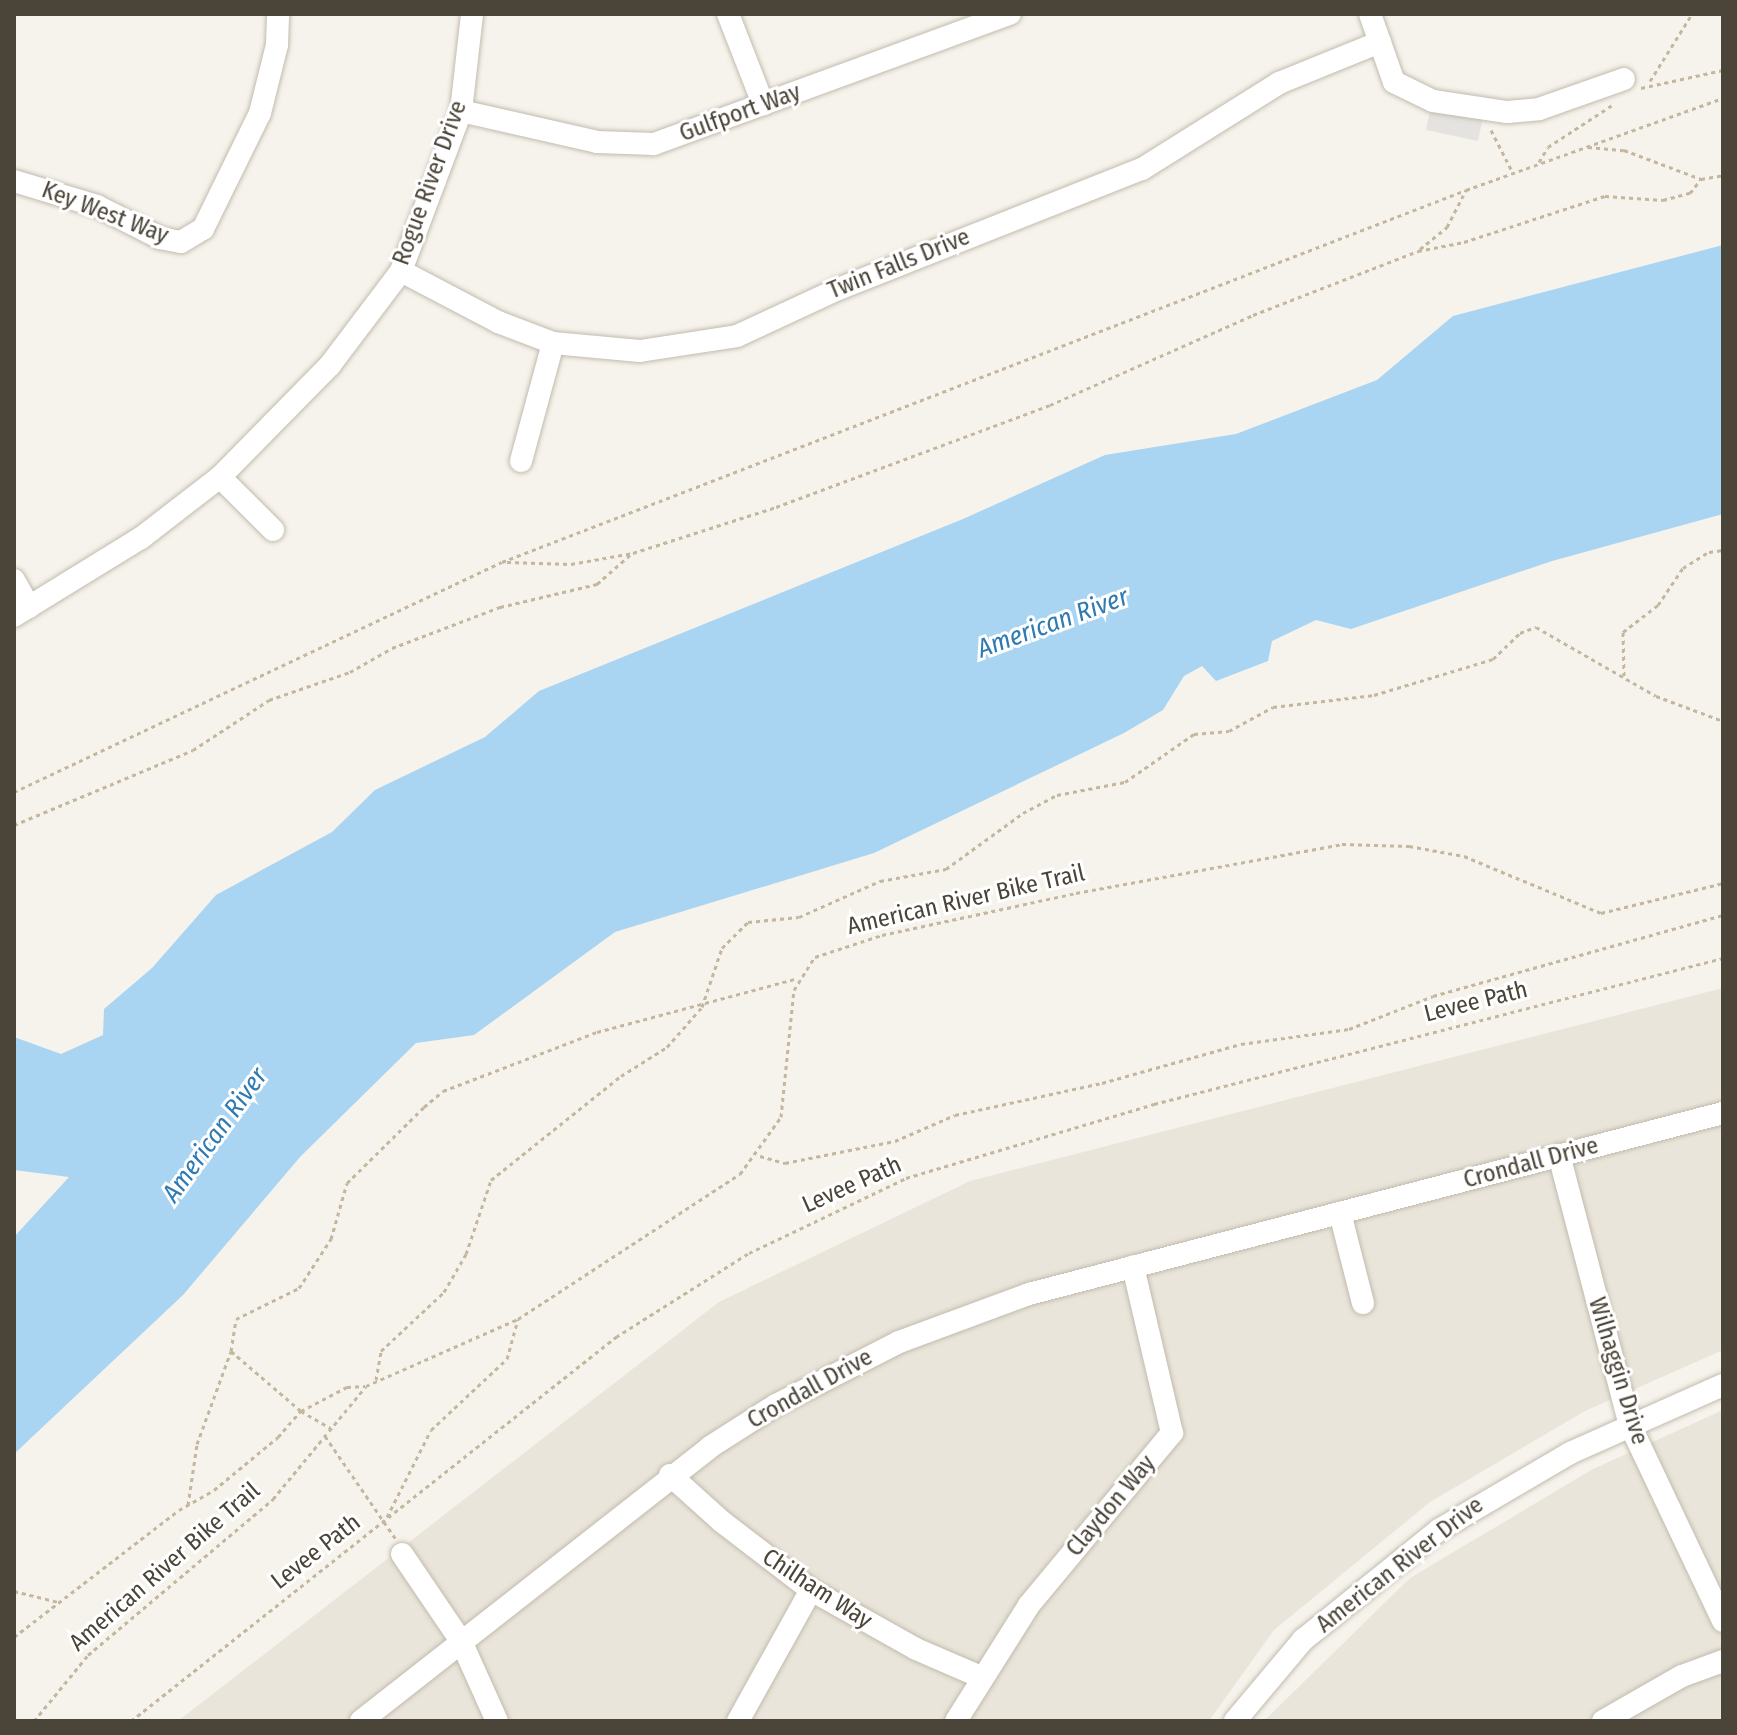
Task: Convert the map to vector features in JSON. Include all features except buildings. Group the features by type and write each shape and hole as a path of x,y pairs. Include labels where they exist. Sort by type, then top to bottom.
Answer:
{"street":[{"name":"Key West Way","path":"14,181 97,206 160,238 181,242 203,229 260,113 277,45 278,14"},
{"name":"Rogue River Drive","path":"22,612 141,538 220,477 330,365 401,271 461,111 472,14"},
{"path":"728,14 763,104"},
{"name":"Gulfport Way","path":"461,111 625,145 654,144 1010,14"},
{"path":"1370,14 1394,82 1406,91 1473,110 1539,109 1629,88"},
{"name":"Twin Falls Drive","path":"401,271 498,322 553,343 640,351 737,336 836,290 1142,169 1279,83 1380,42"},
{"path":"521,461 553,343"},
{"path":"220,477 273,530"},
{"path":"14,580 22,612"},
{"name":"Crondall Drive","path":"361,1721 670,1475 776,1405 899,1342 1029,1294 1723,1113"},
{"name":"Wilhaggin Drive","path":"1559,1155 1630,1425 1723,1621"},
{"path":"1340,1213 1363,1303"},
{"name":"Claydon Way","path":"956,1721 1029,1605 1172,1433 1133,1267"},
{"name":"American River Drive","path":"1235,1721 1303,1640 1386,1569 1493,1494 1630,1425 1723,1385"},
{"name":"Chilham Way","path":"670,1475 721,1521 811,1590 916,1649 981,1677"},
{"path":"402,1554 461,1641 497,1721"},
{"path":"738,1721 811,1590"},
{"path":"1603,1721 1682,1676 1723,1661"}],"path":[{"path":"1650,83 1692,14"},
{"path":"1538,164 1548,147 1629,88 1723,70"},
{"path":"14,792 502,562 1466,190 1723,98"},
{"path":"1496,136 1513,173"},
{"path":"1584,146 1624,150 1701,179 1723,175"},
{"path":"502,562 571,564 633,553 776,507 1050,405 1253,315 1418,251 1605,196 1663,200 1690,193 1701,179"},
{"path":"1418,251 1447,227 1466,190"},
{"path":"1624,676 1623,632 1658,605 1683,568 1709,552 1723,550"},
{"path":"14,825 193,750 269,700 350,672 392,648 500,607 597,584 633,553"},
{"path":"376,1380 381,1351 444,1292 466,1254 491,1180 621,1076 667,1047 702,1007 722,948 748,922 799,917 880,881 946,869 1034,807 1057,795 1125,782 1194,734 1229,731 1273,707 1374,695 1493,659 1520,633 1536,627 1656,696 1723,721"},
{"name":"American River Bike Trail","path":"34,1721 88,1655 252,1519 366,1386 518,1319 618,1249 726,1184 758,1155 781,1117 788,1089 791,1005 798,978 815,957 882,935 1316,846 1381,844 1464,856 1601,913 1723,883"},
{"path":"758,1155 785,1163 895,1141 955,1115 1102,1083 1241,1044 1349,1029 1433,996 1723,915"},
{"name":"Levee Path","path":"131,1721 616,1337 749,1253 906,1178 1154,1104 1723,958"},
{"path":"188,1505 197,1444 231,1351 236,1319 299,1288 331,1239 347,1183 443,1091 597,1032 702,1007 798,978"},
{"path":"386,1519 431,1430 507,1359 518,1319"},
{"path":"231,1351 301,1411 331,1428"},
{"path":"14,1637 252,1460 301,1411 347,1387 366,1386"},
{"path":"325,1436 386,1519 402,1554"},
{"path":"14,1591 58,1602"}],"shaded area":[{"path":"1431,106 1483,117 1478,141 1426,130"},
{"path":"1723,988 1723,1350 1585,1411 1430,1502 1274,1630 1209,1721 178,1721 719,1302 970,1181"},
{"path":"1723,1410 1723,1721 1264,1721 1410,1578 1593,1469"}],"water":[{"name":"American River","path":"1723,245 1723,514 1552,561 1351,629 1316,620 1272,641 1268,661 1216,681 1202,666 1184,676 1163,710 1124,733 874,853 615,932 474,1035 416,1043 300,1157 183,1295 14,1454 14,1237 69,1177 14,1170 14,1037 61,1054 103,1035 104,1009 152,968 216,895 332,832 375,790 485,737 539,691 963,519 1105,455 1236,434 1377,380 1453,316"}]}
